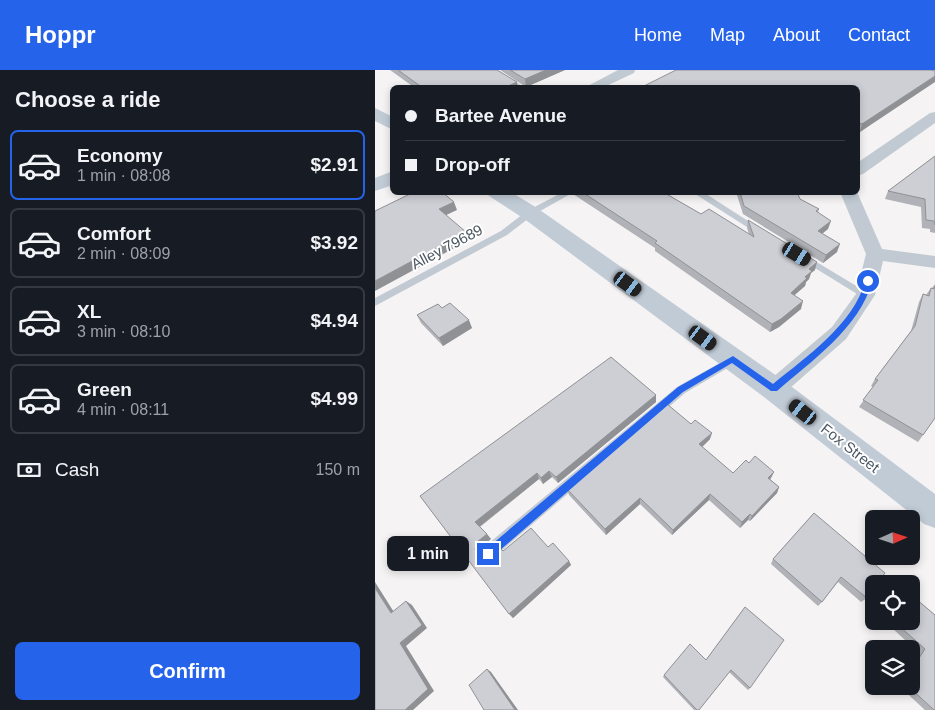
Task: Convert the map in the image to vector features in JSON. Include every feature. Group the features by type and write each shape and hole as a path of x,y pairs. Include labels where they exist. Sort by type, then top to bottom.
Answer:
{"main road":[{"path":"375,112 390,123"},
{"path":"375,185 390,178"},
{"name":"Fox Street","path":"501,195 530,213 774,389 935,513"}],"street":[{"path":"596,85 629,70"},
{"path":"860,169 935,116"},
{"path":"774,389 839,332 865,295 875,254 849,195"},
{"path":"875,254 935,262"}],"lane":[{"path":"493,70 517,85"},
{"name":"Alley 79689","path":"375,302 504,233 530,213 564,195"},
{"path":"701,195 772,239"},
{"path":"797,254 865,295"},
{"path":"488,554 681,390 733,360"}],"building":[{"path":"398,70 497,70 517,82 510,85 419,85"},
{"path":"510,70 546,70 525,79"},
{"path":"676,70 935,71 935,76 862,124 860,123 860,85 646,85"},
{"path":"935,156 935,225 934,221 926,220 925,199 888,191"},
{"path":"408,195 446,195 454,202 439,209 466,232 375,281 375,211"},
{"path":"587,195 668,195 701,214 709,209 754,237 748,220 817,262 809,269 812,271 805,277 807,278 791,293 803,301 772,324 655,243 657,241"},
{"path":"741,195 798,195 800,199 819,209 816,211 831,221 818,231 840,244 826,255 744,206"},
{"path":"935,286 935,418 923,435 863,400 878,380 875,379 915,326 923,294 929,296 931,288 934,289"},
{"path":"450,303 469,320 439,338 417,315 438,304 442,308"},
{"path":"611,357 656,395 556,477 549,471 541,478 537,473 475,522 487,534 477,542 475,549 478,555 485,557 499,547 503,551 531,528 548,547 553,543 569,561 509,614 420,496"},
{"path":"667,404 691,424 695,420 712,433 699,444 733,473 746,460 749,463 755,456 774,472 768,478 779,487 752,516 750,514 742,522 710,494 673,530 640,498 605,529 567,489"},
{"path":"814,513 865,556 865,565 876,565 885,573 884,575 865,575 865,596 841,577 822,602 773,559"},
{"path":"375,588 391,613 406,601 422,625 400,643 428,689 405,710 375,710"},
{"path":"920,602 935,615 935,710 918,695 920,695 920,656 925,649 920,645 920,640 915,640 904,630 920,630"},
{"path":"745,607 784,640 750,688 731,670 699,710 697,710 664,675 690,644 706,660"},
{"path":"487,669 515,710 484,710 469,685"}],"route":[{"path":"488,554 681,390 733,360 774,389 839,332 865,295 868,281"}]}
